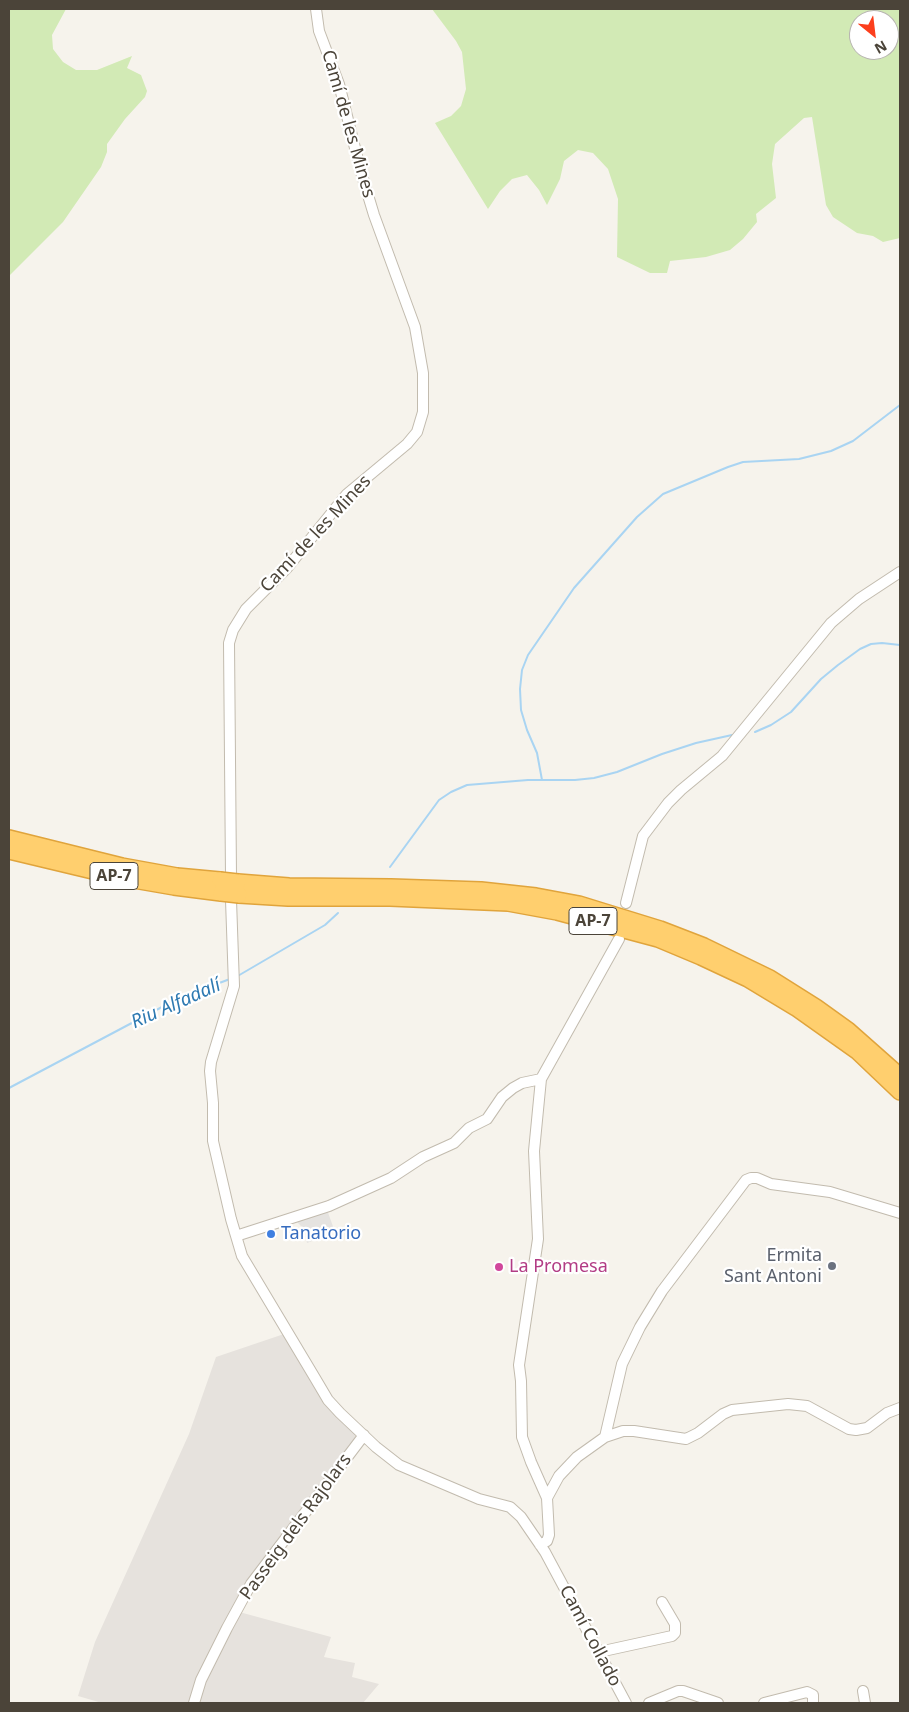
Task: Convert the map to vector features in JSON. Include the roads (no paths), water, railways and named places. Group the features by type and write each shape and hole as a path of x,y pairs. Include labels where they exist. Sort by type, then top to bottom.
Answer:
{"highway":[{"name":"AP-7","path":"9,838 122,866 288,898 390,898 508,903 567,914 658,940 748,979 796,1008 858,1052 900,1092"},
{"name":"AP-7","path":"9,851 122,878 174,887 400,887 481,890 536,896 586,906 660,929 704,946 770,978 796,993 848,1030 900,1076"}],"street":[{"name":"Camí de les Mines","path":"234,986 230,888 229,643 233,630 246,609 288,568 347,494 407,444 417,432 423,412 423,373 415,327 374,215 339,84 320,31 316,9"},
{"path":"626,903 643,836 664,808 681,790 722,756 831,623 859,599 900,572"},
{"path":"540,1545 547,1540 549,1535 547,1498 522,1437 519,1368 538,1240 534,1151 542,1078 619,939"},
{"name":"Camí Collado","path":"234,986 211,1062 213,1141 236,1236 246,1264 328,1400 384,1454 405,1468 479,1499 510,1507 525,1522 553,1568 626,1703"},
{"path":"236,1236 329,1206 391,1178 423,1157 454,1143 469,1128 487,1119 502,1097 513,1088 522,1083 542,1078"},
{"path":"607,1436 622,1364 640,1327 662,1291 746,1180 757,1178 771,1184 830,1192 900,1212"},
{"path":"547,1498 559,1476 566,1468 607,1436 623,1431 686,1439 732,1410 788,1404 807,1406 848,1429 862,1430 887,1413 900,1408"},
{"name":"Passeig dels Rajolars","path":"194,1703 202,1680 227,1628 252,1584 364,1435"},
{"path":"599,1652 672,1636 675,1633 675,1624 662,1602"},
{"path":"863,1690 865,1703"},
{"path":"648,1703 683,1691 718,1703"},
{"path":"764,1703 807,1692 813,1695 813,1703"}],"waterway":[{"path":"542,780 537,753 521,710 520,689 522,670 528,655 574,588 637,517 663,494 728,467 743,462 799,459 831,451 853,441 900,405"},
{"path":"755,732 771,725 791,712 821,679 860,649 871,644 900,645"},
{"path":"390,867 439,800 467,785 528,780 594,778 617,772 696,743 732,735"},
{"name":"Riu Alfadalí","path":"236,977 325,925 338,913"},
{"name":"Riu Alfadalí","path":"9,1088 179,998 230,979"}],"place":[{"name":"Tanatorio","path":"271,1234"},
{"name":"Ermita Sant Antoni","path":"832,1266"},
{"name":"La Promesa","path":"499,1267"}]}
